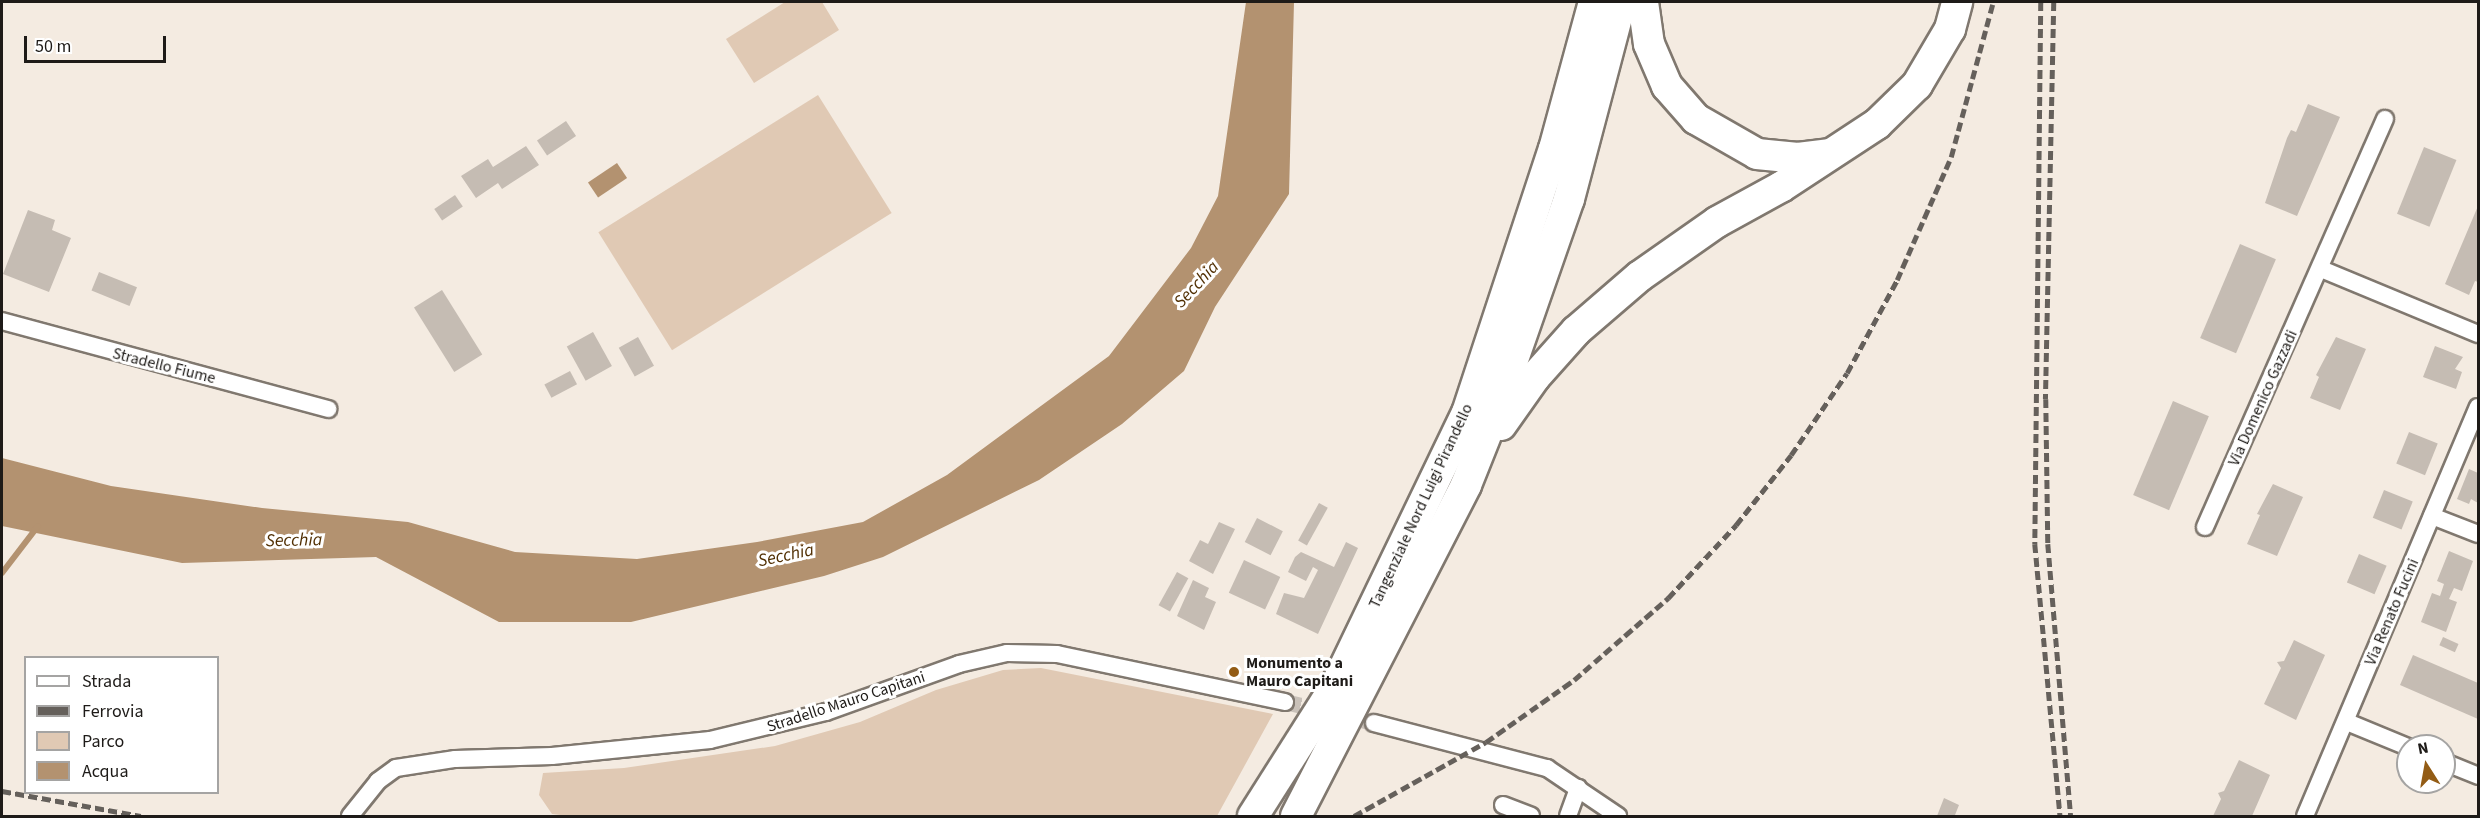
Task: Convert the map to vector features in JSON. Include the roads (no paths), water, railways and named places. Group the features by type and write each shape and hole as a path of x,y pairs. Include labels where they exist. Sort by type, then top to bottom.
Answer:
{"highway":[{"name":"Tangenziale Nord Luigi Pirandello","path":"1253,816 1336,685 1467,413 1554,149 1594,2"},
{"name":"Tangenziale Nord Luigi Pirandello","path":"1296,816 1466,485 1569,199 1621,2"},
{"path":"1643,2 1649,44 1667,86 1696,119 1757,154 1798,158 1835,153"},
{"path":"1466,485 1510,410 1576,331 1640,276 1717,222 1835,153 1877,123 1917,85 1950,28 1957,2"}],"street":[{"name":"Via Domenico Gazzadi","path":"2205,527 2321,269 2385,119"},
{"path":"2321,269 2478,334"},
{"name":"Stradello Fiume","path":"2,321 328,409"},
{"name":"Via Renato Fucini","path":"2305,816 2347,722 2478,407"},
{"path":"2432,516 2478,534"},
{"name":"Stradello Mauro Capitani","path":"350,816 378,781 396,768 455,759 651,748 755,732 826,712 959,664 1007,653 1057,654 1285,702"},
{"path":"2347,722 2396,742"},
{"path":"1374,723 1547,768 1618,816"},
{"path":"2456,767 2478,776"},
{"path":"1568,816 1578,788"},
{"path":"1503,805 1531,816"}],"water":[{"name":"Secchia","path":"1246,2 1294,2 1289,194 1215,307 1184,371 1122,424 1039,480 883,557 824,576 631,622 499,622 376,557 182,563 2,526 2,458 111,486 262,508 408,522 515,552 637,559 757,542 863,522 947,475 1109,356 1191,248 1218,196"},
{"path":"617,163 627,178 598,197 588,183"}],"waterway":[{"path":"2,573 38,526"}],"tunnel":[{"path":"1285,702 1374,723"}],"railway":[{"path":"1354,816 1486,742 1574,680 1668,598 1736,525 1791,455 1847,373 1897,280 1951,157 1993,2"},
{"path":"2041,2 2035,544 2060,816"},
{"path":"2054,2 2046,399 2048,544 2071,816"},
{"path":"2,791 141,816"}],"place":[{"name":"Monumento a Mauro Capitani","path":"1234,672"}]}
